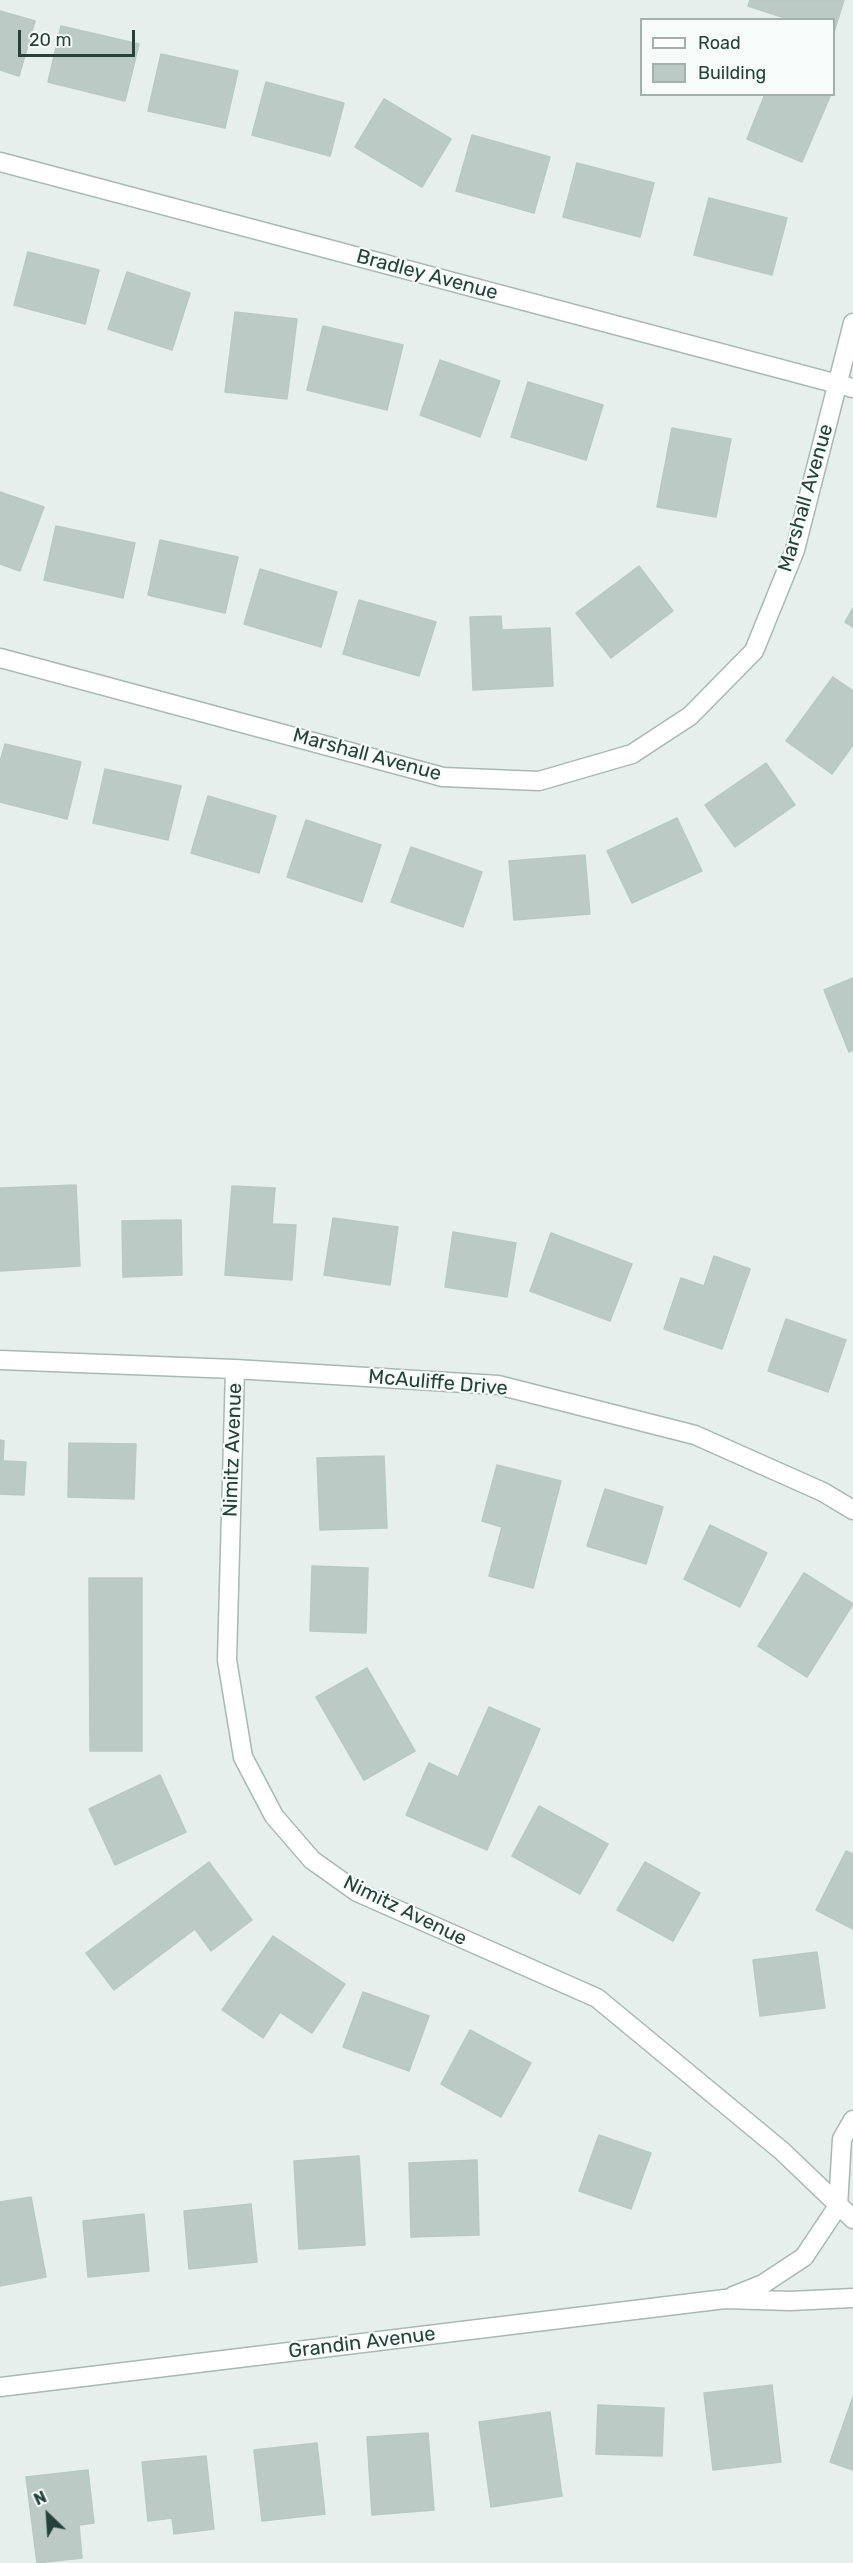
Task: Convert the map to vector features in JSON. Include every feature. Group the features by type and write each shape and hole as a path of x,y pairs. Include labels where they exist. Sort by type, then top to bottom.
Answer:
{"street":[{"name":"Bradley Avenue","path":"0,162 845,386"},
{"name":"Marshall Avenue","path":"0,658 443,777 539,781 632,754 690,716 754,651 795,550 845,386 853,323"},
{"name":"McAuliffe Drive","path":"0,1360 235,1369 498,1385 695,1435 823,1492 853,1510"},
{"name":"Nimitz Avenue","path":"235,1369 227,1660 243,1757 274,1815 312,1860 357,1892 597,1998 782,2151 853,2219"},
{"path":"725,2299 763,2284 804,2257 838,2206 842,2139 853,2120"},
{"path":"725,2299 790,2301 853,2298"},
{"name":"Grandin Avenue","path":"0,2387 725,2299"}],"building":[{"path":"750,0 844,0 835,29 835,18 785,18 748,6"},
{"path":"0,11 35,21 19,76 0,70"},
{"path":"61,26 139,44 125,101 48,82"},
{"path":"161,54 238,71 225,128 148,111"},
{"path":"266,82 344,103 330,156 252,135"},
{"path":"764,96 830,96 802,162 747,139"},
{"path":"384,99 451,139 422,187 355,147"},
{"path":"472,135 550,157 534,213 456,191"},
{"path":"577,163 654,183 640,237 563,217"},
{"path":"709,198 787,218 772,275 694,255"},
{"path":"28,252 99,270 85,324 14,305"},
{"path":"127,272 190,293 172,350 108,329"},
{"path":"235,312 297,319 287,399 225,392"},
{"path":"323,326 403,345 387,410 307,390"},
{"path":"440,360 500,381 480,437 420,415"},
{"path":"528,382 603,405 586,460 511,437"},
{"path":"672,428 731,439 716,517 657,507"},
{"path":"0,492 44,507 20,571 0,564"},
{"path":"56,526 135,543 123,598 44,580"},
{"path":"160,540 238,557 225,613 148,595"},
{"path":"639,566 673,611 611,658 576,613"},
{"path":"260,569 337,592 321,647 244,624"},
{"path":"359,600 436,622 419,676 343,654"},
{"path":"853,608 853,627 845,622"},
{"path":"501,616 502,630 550,628 553,686 473,690 470,617"},
{"path":"833,677 853,691 853,745 832,774 786,741"},
{"path":"5,744 81,762 67,819 0,802 0,762"},
{"path":"766,763 795,805 735,847 705,805"},
{"path":"105,769 181,786 168,840 93,823"},
{"path":"208,796 276,816 259,873 191,853"},
{"path":"677,818 702,871 632,903 607,851"},
{"path":"306,820 381,845 362,902 287,877"},
{"path":"411,847 482,872 463,927 391,902"},
{"path":"585,855 590,914 514,920 509,861"},
{"path":"853,978 853,1050 849,1052 824,990"},
{"path":"76,1185 80,1266 0,1271 0,1188"},
{"path":"232,1186 275,1188 272,1224 296,1225 292,1280 225,1275"},
{"path":"333,1218 398,1227 390,1285 324,1275"},
{"path":"181,1220 182,1275 123,1277 122,1221"},
{"path":"453,1232 516,1243 507,1297 445,1287"},
{"path":"551,1233 632,1264 610,1321 530,1291"},
{"path":"714,1256 750,1269 722,1349 664,1329 681,1278 704,1286"},
{"path":"786,1319 846,1340 828,1392 768,1371"},
{"path":"0,1440 4,1441 3,1461 26,1462 24,1495 0,1494"},
{"path":"69,1443 136,1444 134,1499 68,1497"},
{"path":"384,1456 387,1528 320,1530 317,1458"},
{"path":"497,1465 561,1481 533,1588 489,1576 502,1527 482,1521"},
{"path":"605,1489 663,1507 646,1564 587,1546"},
{"path":"710,1525 767,1553 740,1607 684,1579"},
{"path":"312,1566 368,1568 366,1633 310,1631"},
{"path":"804,1573 853,1604 807,1677 758,1646"},
{"path":"89,1578 142,1578 142,1751 90,1751"},
{"path":"367,1668 415,1751 364,1780 316,1697"},
{"path":"489,1707 540,1729 487,1850 406,1815 429,1763 458,1777"},
{"path":"160,1775 186,1832 115,1865 89,1809"},
{"path":"539,1806 608,1844 580,1894 512,1856"},
{"path":"846,1851 853,1854 853,1929 816,1910"},
{"path":"209,1862 252,1920 211,1951 195,1929 114,1990 86,1953"},
{"path":"645,1862 700,1893 673,1941 617,1910"},
{"path":"273,1936 345,1984 312,2033 280,2012 263,2038 222,2010"},
{"path":"817,1952 825,2008 760,2016 753,1960"},
{"path":"363,1992 429,2016 409,2071 343,2047"},
{"path":"470,2030 531,2063 501,2117 441,2084"},
{"path":"599,2135 651,2153 631,2209 579,2191"},
{"path":"359,2156 365,2245 299,2249 294,2161"},
{"path":"477,2160 479,2235 411,2237 409,2163"},
{"path":"31,2197 46,2277 0,2286 0,2202"},
{"path":"251,2204 257,2262 189,2269 184,2211"},
{"path":"144,2214 149,2271 88,2277 83,2221"},
{"path":"772,2385 781,2462 713,2470 704,2393"},
{"path":"853,2397 853,2470 830,2462"},
{"path":"598,2405 664,2408 662,2456 596,2454"},
{"path":"550,2412 562,2496 491,2507 479,2422"},
{"path":"428,2433 434,2510 372,2515 367,2437"},
{"path":"317,2443 325,2514 262,2521 254,2450"},
{"path":"206,2456 214,2529 174,2534 172,2518 148,2521 142,2462"},
{"path":"88,2470 94,2523 79,2525 82,2558 37,2563 26,2477"}]}
